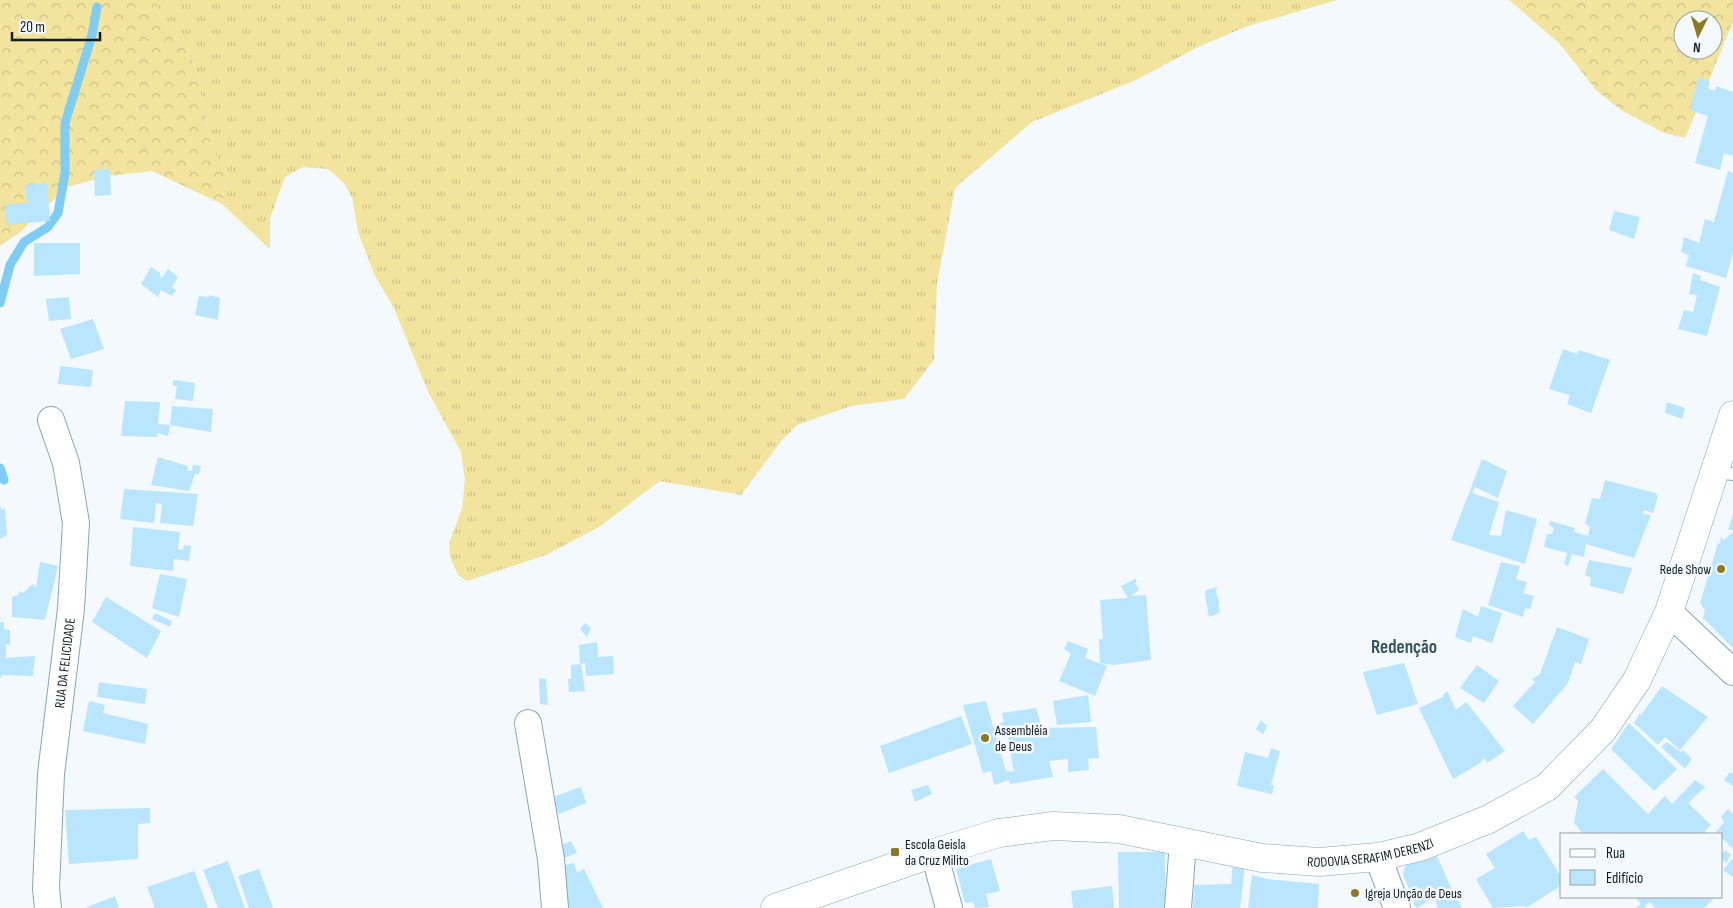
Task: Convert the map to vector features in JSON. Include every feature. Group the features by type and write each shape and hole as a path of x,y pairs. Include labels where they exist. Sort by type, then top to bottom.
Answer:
{"main road":[{"name":"RODOVIA SERAFIM DERENZI","path":"775,908 934,853 999,833 1053,826 1119,829 1262,858 1319,862 1378,857 1420,847 1488,819 1547,787 1608,723 1637,680 1669,612 1725,473 1733,414"}],"street":[{"name":"RUA DA FELICIDADE","path":"48,908 46,888 51,774 71,609 76,523 66,463 50,420"},
{"path":"1669,612 1733,672"},
{"path":"528,723 550,859 555,908"},
{"path":"1178,908 1182,842"},
{"path":"934,853 949,908"},
{"path":"1378,857 1397,908"}],"green space":[{"path":"0,0 153,0 163,21 194,62 212,151 227,169 222,204 152,171 108,176 67,187 20,232 0,246"},
{"path":"153,0 1337,0 1245,27 1196,48 1136,80 1032,122 955,188 937,284 934,360 904,399 851,406 797,425 782,440 741,495 660,481 599,527 546,555 467,581 458,575 450,557 449,543 462,509 465,479 461,452 428,392 394,308 375,276 358,232 352,197 344,183 328,169 303,167 285,177 270,218 270,249 222,204 227,169 212,151 194,62 163,21"},
{"path":"1509,0 1733,0 1733,22 1723,46 1723,10 1673,10 1673,60 1717,60 1685,138 1664,133 1621,110 1597,91 1559,43"}],"building":[{"path":"1698,78 1710,81 1708,88 1715,91 1716,86 1733,92 1733,156 1724,153 1720,170 1695,163 1708,116 1690,110"},
{"path":"110,169 111,195 95,196 94,170"},
{"path":"1728,171 1733,173 1733,253 1726,278 1686,266 1689,255 1681,252 1684,237 1699,243 1705,219 1714,222"},
{"path":"47,183 50,221 7,225 5,205 27,203 25,185"},
{"path":"1614,211 1640,217 1634,239 1609,230"},
{"path":"34,243 80,243 80,274 34,276"},
{"path":"151,267 160,273 161,279 168,269 178,277 172,287 176,290 172,296 161,290 158,297 141,284"},
{"path":"1693,273 1701,276 1700,280 1720,287 1707,336 1678,329 1684,310 1693,312 1697,295 1689,294"},
{"path":"209,295 220,298 218,320 195,315 199,296 209,297"},
{"path":"69,297 71,319 49,321 46,299"},
{"path":"93,319 104,349 71,359 60,329"},
{"path":"1563,349 1577,354 1579,350 1610,360 1591,413 1567,404 1570,395 1549,389"},
{"path":"60,366 93,370 91,387 58,384"},
{"path":"173,380 195,383 193,401 175,399 177,386 173,386"},
{"path":"125,401 160,402 158,424 170,425 168,436 158,433 157,437 121,436"},
{"path":"1667,402 1685,408 1682,419 1665,413"},
{"path":"172,406 213,409 211,432 170,425"},
{"path":"158,457 188,466 187,471 192,471 193,465 201,466 199,474 195,474 189,491 151,485"},
{"path":"1482,459 1507,471 1498,498 1475,487 1472,493 1499,502 1489,535 1501,536 1506,510 1537,519 1525,564 1451,540"},
{"path":"1605,480 1655,493 1658,496 1653,513 1644,510 1643,514 1651,515 1634,558 1586,544 1584,557 1572,554 1568,566 1564,564 1567,553 1544,547 1547,534 1552,534 1554,528 1549,525 1550,521 1575,528 1574,532 1588,536 1590,527 1585,524 1592,498 1600,499"},
{"path":"124,489 198,494 193,526 160,523 162,504 156,503 154,523 120,519"},
{"path":"0,505 2,510 5,508 7,535 0,539"},
{"path":"1733,514 1733,531 1728,529"},
{"path":"133,527 180,532 178,549 183,550 184,545 191,546 189,561 174,559 173,571 130,566"},
{"name":"Rede Show","path":"1733,532 1733,648 1703,618 1705,610 1700,603 1718,543 1720,544 1721,537 1724,540"},
{"path":"1589,560 1632,568 1623,594 1590,586 1591,578 1585,575"},
{"path":"40,562 58,566 45,620 12,617 12,597 18,595 20,591 23,593 33,584 36,588"},
{"path":"1501,562 1520,566 1516,579 1527,582 1523,593 1534,596 1530,609 1525,608 1523,617 1488,605"},
{"path":"160,574 187,579 179,617 152,608"},
{"path":"1135,579 1139,590 1131,596 1146,595 1151,660 1114,665 1100,663 1099,639 1103,639 1100,600 1128,598 1121,586"},
{"path":"1217,587 1216,593 1220,604 1218,604 1220,613 1209,617 1206,590"},
{"path":"106,597 161,631 147,658 92,622"},
{"path":"1481,606 1502,613 1492,643 1473,636 1471,643 1455,637 1463,609 1478,617"},
{"path":"155,613 172,621 170,627 152,619"},
{"path":"0,622 4,622 4,629 10,630 10,645 6,644 6,658 35,656 33,676 2,675 0,679"},
{"path":"585,623 591,628 587,637 580,629"},
{"path":"1557,627 1589,639 1581,664 1575,662 1568,683 1533,724 1513,706 1535,682 1532,679 1540,674"},
{"path":"1068,641 1088,649 1085,658 1107,666 1095,696 1059,681 1071,654 1064,649"},
{"path":"597,642 598,657 613,656 614,674 586,676 585,663 580,664 579,645"},
{"path":"1404,663 1418,704 1377,715 1363,672"},
{"path":"581,664 585,691 569,692 568,679 571,679 571,665"},
{"path":"1477,665 1499,681 1484,703 1460,688"},
{"path":"539,678 546,679 548,705 540,704"},
{"path":"99,682 147,689 145,704 97,697"},
{"path":"1662,686 1708,717 1680,750 1665,737 1658,745 1634,723"},
{"path":"1447,691 1456,710 1466,702 1505,751 1487,763 1485,758 1480,762 1482,762 1453,779 1419,708 1443,697"},
{"path":"1088,695 1091,722 1057,725 1053,701"},
{"path":"89,701 105,705 103,713 148,724 145,744 83,731"},
{"path":"986,701 1006,771 1014,772 1007,735 1000,737 997,724 1004,722 1002,713 1036,708 1042,728 1096,727 1099,758 1088,759 1089,770 1068,772 1068,759 1049,761 1053,777 1010,784 1009,780 994,785 991,771 983,773 963,705"},
{"path":"961,716 972,744 889,773 880,746"},
{"path":"1261,720 1267,726 1263,734 1256,729"},
{"path":"1629,723 1677,769 1654,791 1611,749"},
{"path":"1667,742 1681,752 1683,750 1692,759 1685,769 1661,747"},
{"path":"1271,748 1280,751 1271,785 1274,785 1272,794 1237,786 1245,752 1268,758"},
{"path":"1603,769 1648,814 1665,796 1672,804 1695,780 1705,787 1688,803 1711,825 1705,831 1708,833 1582,833 1574,823 1578,801 1574,797"},
{"path":"1730,772 1733,774 1733,786 1724,780"},
{"path":"928,785 932,794 915,802 911,790"},
{"path":"581,787 586,803 559,814 550,798"},
{"path":"150,808 150,823 138,824 138,859 69,864 65,810"},
{"path":"1728,809 1733,814 1733,849 1723,839 1723,833 1716,832 1724,822 1721,817"},
{"path":"1523,831 1529,840 1536,837 1560,875 1560,886 1526,908 1525,906 1493,908 1476,879 1495,868 1486,854"},
{"path":"571,841 577,853 558,860 555,848"},
{"path":"1725,850 1731,855 1726,863 1723,860"},
{"path":"1118,852 1165,852 1165,908 1119,908"},
{"path":"1436,854 1462,908 1438,908 1431,890 1427,892 1431,899 1417,908 1413,904 1415,902 1403,875 1405,866"},
{"path":"1733,858 1733,877 1723,870"},
{"path":"991,859 1000,891 986,894 989,907 975,908 973,902 965,903 956,869"},
{"path":"228,861 245,908 218,908 203,870"},
{"path":"574,863 577,873 584,869 603,908 566,908 560,866"},
{"path":"1233,863 1245,866 1240,908 1193,908 1194,885 1231,884"},
{"path":"259,869 273,908 249,908 238,876"},
{"path":"194,871 208,908 155,908 147,887"},
{"path":"1252,875 1267,879 1319,884 1318,908 1248,908"},
{"path":"1112,886 1114,908 1073,908 1071,891"},
{"path":"115,896 119,908 85,908"},
{"path":"1636,898 1714,898 1704,908 1655,908 1650,902 1645,906 1646,908 1635,908 1641,904"}],"waterway":[{"path":"0,303 10,265 24,242 48,227 58,213 65,173 65,123 92,35 97,7"},
{"path":"0,468 4,480"}],"place":[{"name":"Rede Show","path":"1721,569"},
{"name":"Assembléia de Deus","path":"985,738"},
{"name":"Escola Geisla da Cruz Milito","path":"895,852"},
{"name":"Igreja Unção de Deus","path":"1355,893"}],"district":[{"name":"Redenção","path":"1404,646"}]}
